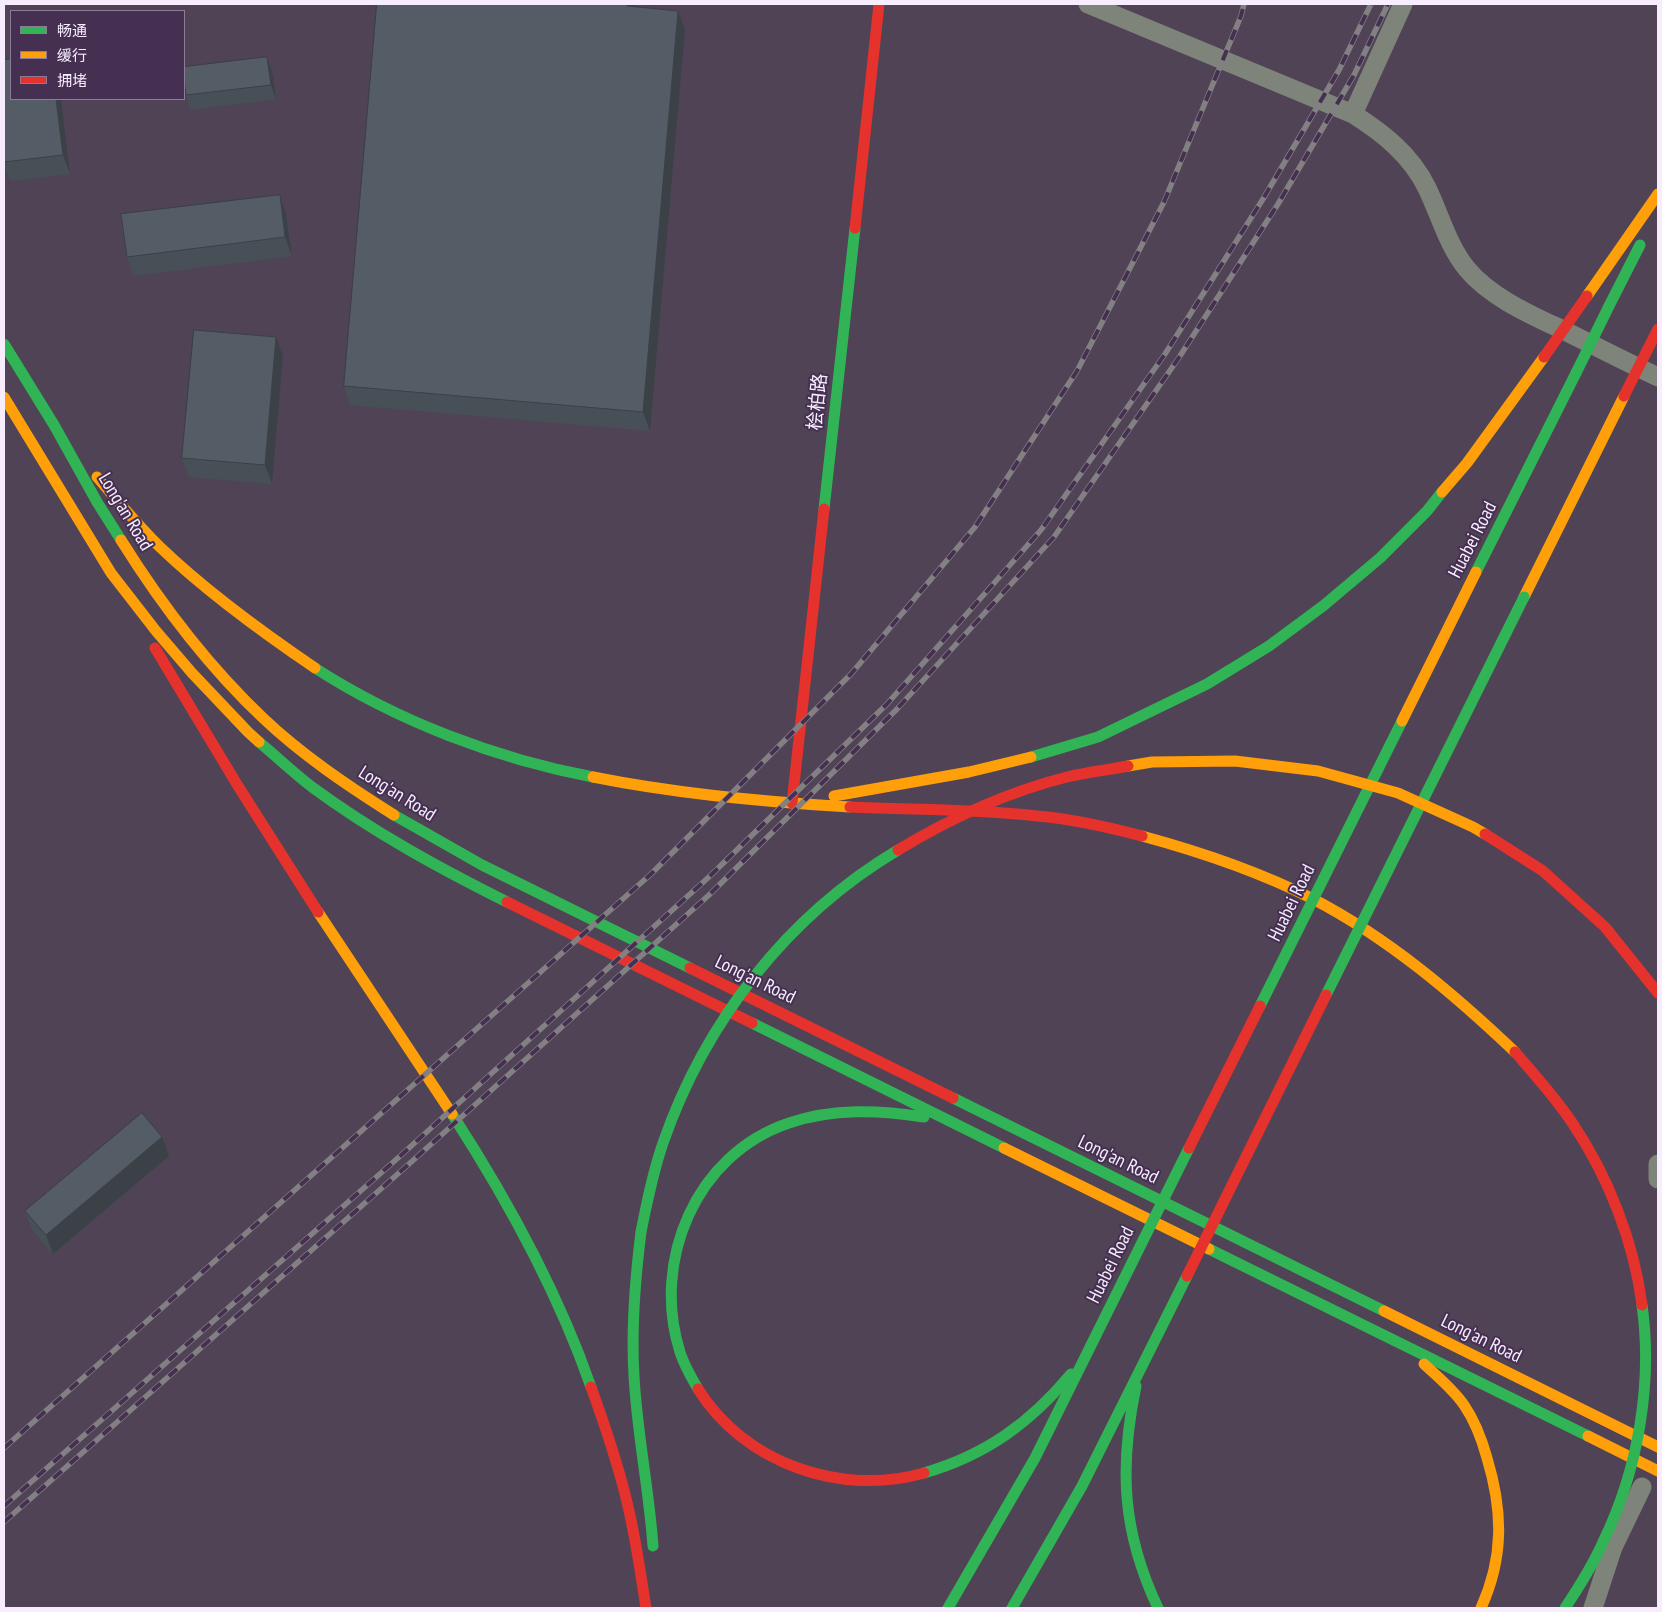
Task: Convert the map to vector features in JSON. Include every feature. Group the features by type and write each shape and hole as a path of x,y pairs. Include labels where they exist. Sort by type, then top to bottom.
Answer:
{"main road":[{"name":"桧柏路","path":"792,803 878,4"},
{"path":"792,803 968,772 1040,755 1098,737 1208,684 1269,646 1323,606 1386,551 1427,511 1467,463 1658,194"},
{"name":"Huabei Road","path":"948,1608 1035,1458 1658,208"},
{"path":"1012,1608 1082,1486 1658,329"},
{"name":"Long'an Road","path":"4,344 54,425 97,502 135,562 171,613 208,660 263,718 324,769 393,815 500,873 1658,1447"},
{"name":"Long'an Road","path":"4,397 111,573 156,631 192,673 248,732 311,786 381,834 473,885 1658,1471"},
{"path":"54,425 110,492 161,547 222,600 291,652 340,684 403,716 479,747 549,768 625,783 792,803 862,808 991,811 1107,827 1165,842 1233,865 1287,887 1338,913 1432,977 1472,1010 1515,1052 1550,1091 1580,1135 1605,1184 1625,1235 1637,1276 1644,1318 1645,1365 1643,1403 1629,1477 1614,1517 1595,1558 1564,1608"},
{"path":"111,573 195,718 489,1173 534,1257 574,1344 608,1434 634,1528 646,1608"},
{"path":"654,1560 634,1376 632,1323 641,1232 652,1179 667,1133 687,1084 707,1046 735,1002 767,961 801,924 842,889 887,855 930,830 972,809 1018,792 1066,776 1116,766 1207,759 1257,761 1312,769 1361,780 1406,795 1458,819 1499,842 1541,870 1616,937 1658,993"},
{"path":"964,1128 923,1116 884,1111 844,1111 803,1118 768,1131 736,1152 712,1174 690,1206 676,1244 671,1281 672,1312 679,1350 696,1386 714,1412 736,1433 764,1453 791,1467 824,1476 852,1480 883,1480 918,1476 950,1467 980,1452 1012,1431 1045,1405 1090,1347"},
{"path":"1389,1338 1419,1359 1444,1382 1465,1406 1480,1436 1492,1470 1498,1501 1500,1527 1494,1578 1482,1608"},
{"path":"1142,1364 1128,1428 1127,1498 1131,1531 1139,1564 1149,1592 1158,1608"},
{"path":"654,1584 655,1608"}],"street":[{"path":"1088,4 1353,114 1375,128 1413,164 1426,186 1455,253 1468,271 1488,288 1520,309 1658,377"},
{"path":"1353,114 1403,4"},
{"path":"1658,1164 1658,1179"},
{"path":"1593,1608 1613,1547 1642,1487"}],"building":[{"path":"377,4 627,4 627,6 678,11 643,412 344,386"},
{"path":"267,57 271,85 186,95 185,67"},
{"path":"10,59 10,100 56,100 63,155 4,162 4,60"},
{"path":"280,195 285,237 127,257 121,214"},
{"path":"194,330 276,337 265,465 182,458"},
{"path":"142,1113 162,1137 46,1235 25,1211"}],"railway":[{"path":"4,1448 651,874 851,674 975,527 1077,371 1164,202 1241,16 1244,4"},
{"path":"4,1506 399,1157 710,876 887,704 1041,530 1165,354 1263,199 1339,70 1371,4"},
{"path":"4,1522 409,1164 709,895 897,709 1054,537 1178,359 1278,204 1354,75 1388,4"}],"traffic: fast":[{"path":"824,509 855,228"},
{"path":"1609,306 1640,245"},
{"path":"1576,373 1609,306"},
{"path":"4,344 121,540"},
{"path":"1476,572 1576,373"},
{"path":"1031,757 1098,737 1207,684 1269,646 1323,606 1380,558 1427,511 1442,492"},
{"path":"1326,995 1524,597"},
{"path":"315,668 380,705 449,736 521,760 593,777"},
{"path":"1260,1006 1402,721"},
{"path":"259,742 312,787 359,819 432,863 507,902"},
{"path":"394,815 482,865 690,968"},
{"path":"641,1232 653,1176 663,1143 681,1098 702,1055 727,1015 755,976 786,940 820,907 858,877 898,850"},
{"path":"752,1023 1004,1148"},
{"path":"953,1098 1384,1311"},
{"path":"698,1389 680,1352 673,1317 672,1282 677,1248 689,1215 706,1185 729,1159 756,1138 789,1123 822,1115 856,1112 924,1117"},
{"path":"452,1114 492,1179 530,1247 563,1316 591,1387"},
{"path":"948,1608 1035,1458 1189,1148"},
{"path":"641,1232 634,1304 633,1358 653,1546"},
{"path":"1209,1249 1588,1436"},
{"path":"1012,1608 1082,1486 1187,1276"},
{"path":"1565,1608 1586,1576 1603,1542 1615,1514 1634,1456 1644,1396 1645,1335 1642,1305"},
{"path":"924,1473 967,1457 1005,1435 1039,1408 1071,1374"},
{"path":"1136,1386 1127,1444 1127,1499 1137,1553 1158,1608"}],"traffic: slow":[{"path":"1587,296 1658,194"},
{"path":"1442,492 1467,463 1544,357"},
{"path":"1524,597 1624,396"},
{"path":"4,397 111,573 156,631 192,673 259,742"},
{"path":"97,477 144,531 197,581 315,668"},
{"path":"121,540 152,588 186,634 243,698 278,732 309,757 394,815"},
{"path":"1402,721 1476,572"},
{"path":"834,796 969,772 1031,757"},
{"path":"1128,766 1152,762 1235,761 1318,771 1398,793 1485,834"},
{"path":"593,777 721,796 850,807"},
{"path":"1142,836 1250,871 1292,889 1341,914 1419,968 1515,1052"},
{"path":"318,912 452,1114"},
{"path":"1004,1148 1209,1249"},
{"path":"1384,1311 1658,1447"},
{"path":"1424,1364 1450,1388 1468,1411 1485,1451 1492,1478 1496,1497 1499,1534 1494,1570 1481,1608"},
{"path":"1588,1436 1658,1471"}],"traffic: jam":[{"path":"855,228 879,4"},
{"path":"1544,357 1587,296"},
{"path":"1624,396 1658,329"},
{"path":"792,803 824,509"},
{"path":"155,648 238,786 318,912"},
{"path":"898,850 938,827 1001,798 1075,775 1128,766"},
{"path":"850,807 967,811 1037,816 1064,819 1142,836"},
{"path":"1485,834 1543,871 1605,927 1658,993"},
{"path":"507,902 752,1023"},
{"path":"690,968 953,1098"},
{"path":"1187,1276 1326,995"},
{"path":"1189,1148 1260,1006"},
{"path":"1515,1052 1566,1114 1586,1144 1597,1165 1618,1210 1626,1234 1633,1257 1642,1305"},
{"path":"591,1387 610,1440 625,1494 646,1608"},
{"path":"698,1389 718,1415 741,1437 768,1454 797,1468 828,1476 860,1480 892,1479 924,1473"}]}
